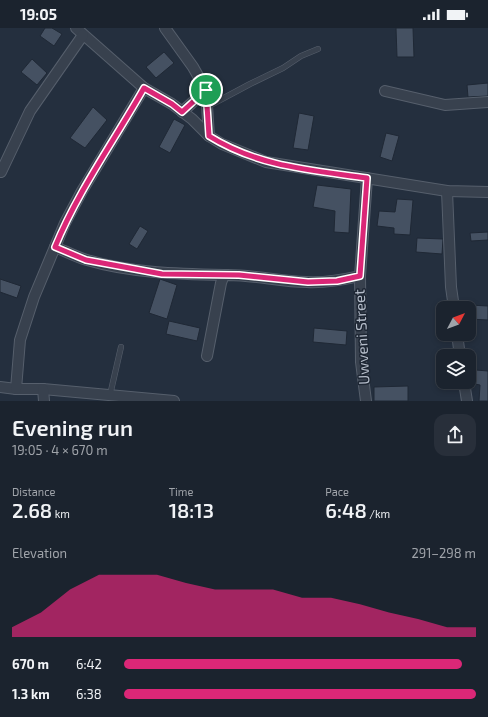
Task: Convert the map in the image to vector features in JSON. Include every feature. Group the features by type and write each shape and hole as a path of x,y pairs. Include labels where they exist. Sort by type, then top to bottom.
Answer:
{"street":[{"path":"165,28 194,67 206,90 209,136"},
{"path":"1,172 30,111 79,32 144,88 172,104 209,136 222,144 266,162 447,191 488,192"},
{"path":"16,389 20,340 34,297 65,223 82,191 144,88"},
{"path":"182,112 206,90"},
{"path":"386,91 445,105 488,102"},
{"name":"Uwveni Street","path":"366,401 361,362 360,276 367,178"},
{"path":"447,191 451,287 453,301"},
{"path":"55,247 86,260 162,274 239,275 308,282 337,281 360,276"},
{"path":"207,356 224,275"},
{"path":"0,387 16,389 43,389 174,401"},
{"path":"43,389 44,401"},
{"path":"465,389 467,401"}],"lane":[{"path":"207,107 283,68 301,56 318,49"},
{"path":"110,395 121,347"}],"building":[{"path":"45,28 52,28 62,34 54,46 40,36"},
{"path":"396,28 413,28 414,57 397,57"},
{"path":"164,52 174,63 156,78 146,67"},
{"path":"32,59 47,73 37,85 21,72"},
{"path":"488,83 488,96 468,97 467,85"},
{"path":"93,107 107,120 85,148 70,138"},
{"path":"299,113 314,116 308,150 293,148"},
{"path":"174,119 185,125 170,153 159,147"},
{"path":"386,133 399,136 392,161 380,157"},
{"path":"317,185 351,189 349,233 334,232 335,211 313,207"},
{"path":"397,199 413,200 410,235 394,234 394,228 377,226 379,211 395,212"},
{"path":"140,226 148,231 137,249 129,244"},
{"path":"488,232 488,240 471,241 470,233"},
{"path":"417,238 443,239 442,254 416,252"},
{"path":"0,279 21,286 17,298 0,292"},
{"path":"160,279 177,285 167,319 149,313"},
{"path":"476,305 488,306 488,320 476,319"},
{"path":"169,321 200,328 197,341 166,334"},
{"path":"314,328 347,331 346,345 313,342"},
{"path":"476,370 488,371 488,401 479,401 480,385 476,384"},
{"path":"408,386 408,401 374,401 374,387"}],"route":[{"path":"144,88 172,104 182,112 206,90 209,136 222,144 266,162 367,178 360,276 337,281 308,282 239,275 162,274 86,260 55,247 65,223 82,191 144,88"}]}
